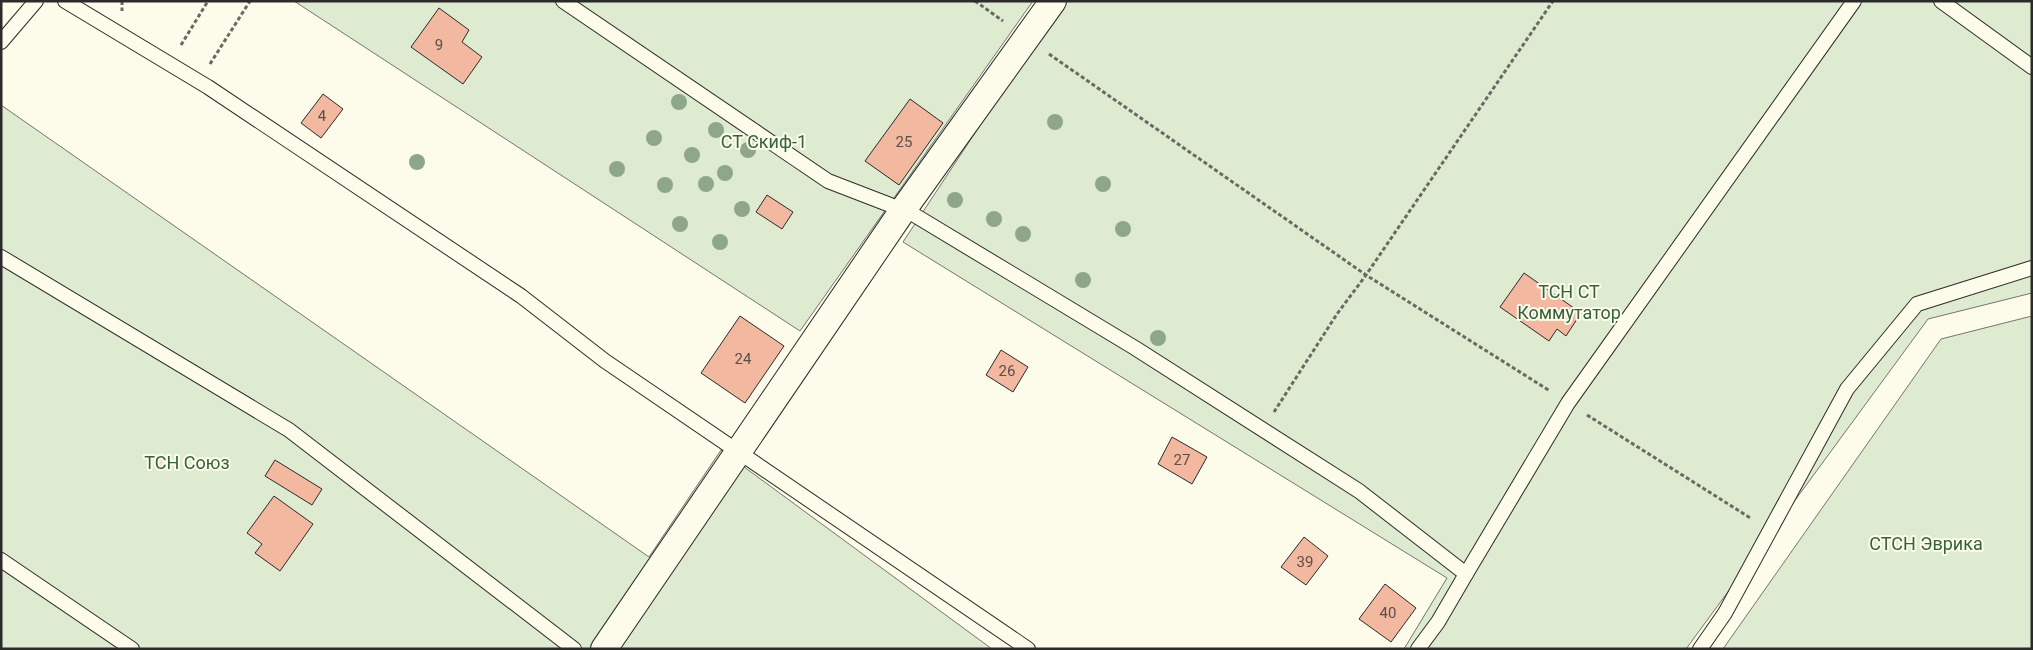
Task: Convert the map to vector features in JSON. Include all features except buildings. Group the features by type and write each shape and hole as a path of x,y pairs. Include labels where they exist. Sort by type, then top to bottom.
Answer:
{"street":[{"path":"604,649 903,210 1053,1"}],"lane":[{"path":"1,42 36,1"},
{"path":"65,1 199,81 521,296 605,361 1028,649"},
{"path":"563,1 828,181 911,213 1135,348 1263,429 1359,491 1466,574"},
{"path":"1418,649 1438,622 1568,403 1854,1"},
{"path":"1941,1 2032,66"},
{"path":"1,257 289,430 574,649"},
{"path":"1700,649 1725,613 1847,389 1917,304 2032,268"},
{"path":"1,560 132,649"}],"path":[{"path":"170,64 208,1"},
{"path":"199,81 250,1"},
{"path":"975,1 1366,276 1770,530"},
{"path":"1263,429 1337,314 1366,276 1553,1"}],"green space":[{"name":"СТ Скиф-1","path":"294,1 1033,1 800,331"},
{"name":"ТСН СТ Коммутатор","path":"1062,1 2032,1 2032,293 1928,319 1686,649 1404,649 1447,578 903,242"},
{"name":"ТСН Союз","path":"1,105 649,557 721,450 992,649 1,649"},
{"name":"СТСН Эврика","path":"2032,316 2032,649 1723,649 1941,339"}]}
